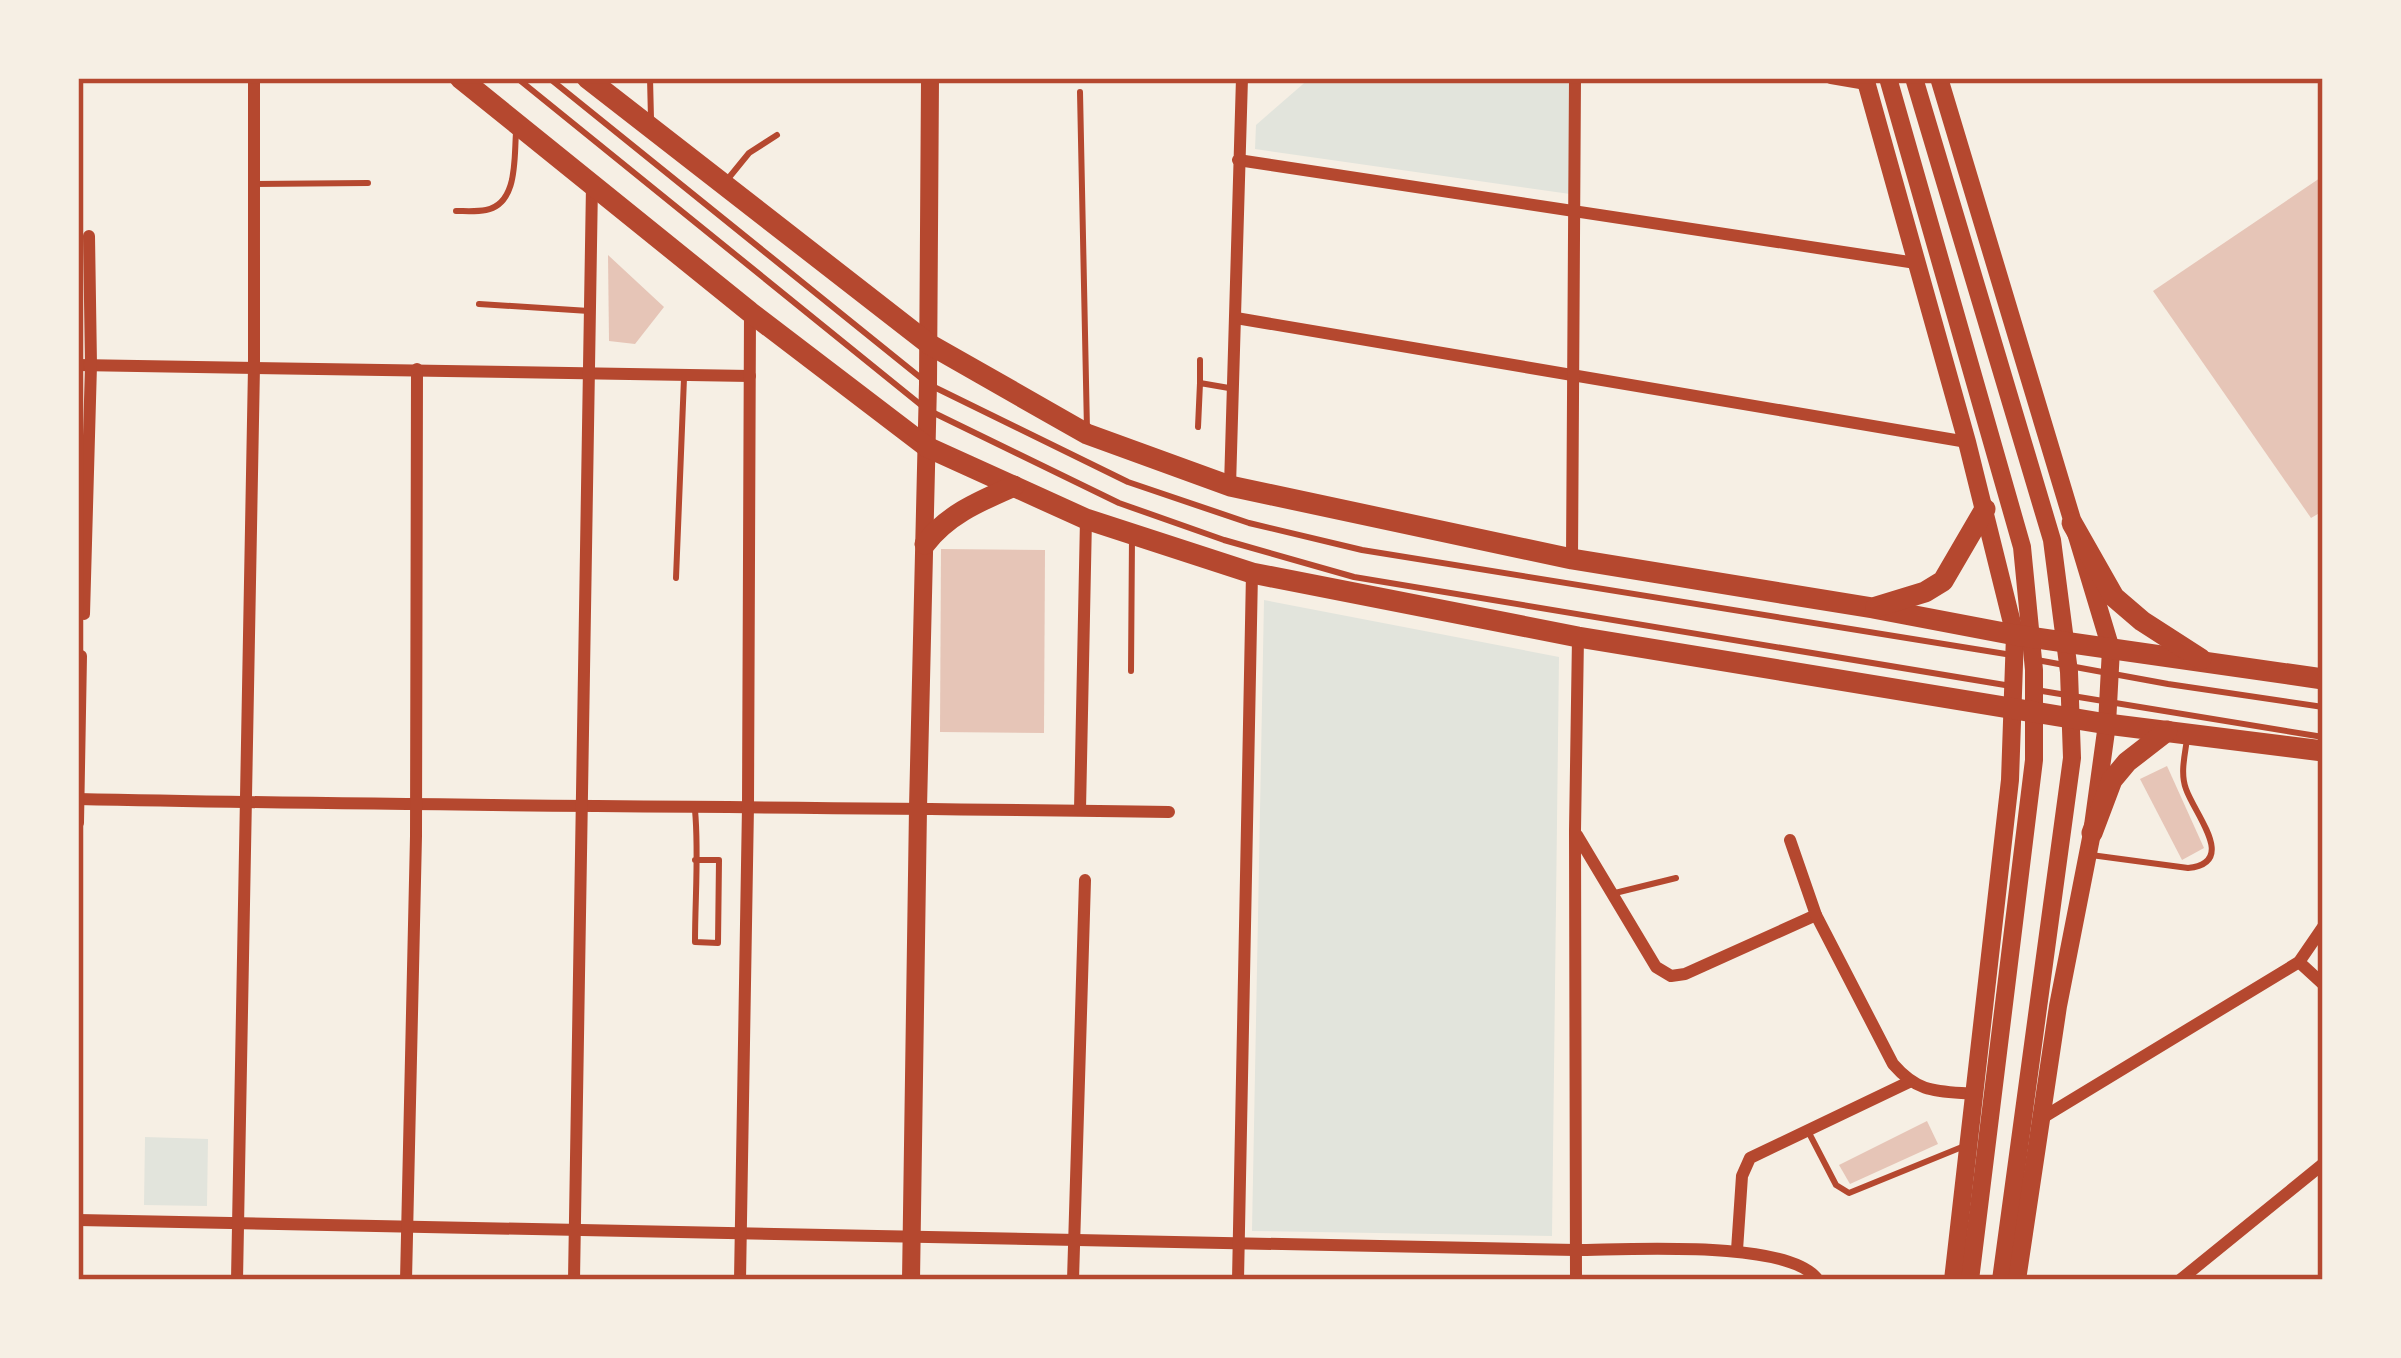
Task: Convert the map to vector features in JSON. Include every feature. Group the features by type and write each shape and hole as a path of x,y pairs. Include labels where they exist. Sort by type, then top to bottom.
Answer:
{"main road":[{"path":"460,78 750,312 927,447 1086,519 1252,573 1578,638 2013,697 2108,712 2177,732 2323,751"},
{"path":"589,78 929,344 1087,434 1230,486 1572,559 1873,608 2015,645 2111,649 2323,680"},
{"path":"911,1280 930,78"},
{"path":"1888,78 2022,547 2034,670 2034,760 1970,1280"},
{"path":"1914,78 2052,540 2069,672 2072,758 2002,1280"},
{"path":"1939,78 2111,649 2108,712 2090,843 2058,1006 2017,1280"},
{"path":"1865,81 1985,509 2015,645 2010,780 1953,1280"},
{"path":"1967,442 2049,443"},
{"path":"925,544 966,507 1013,486"},
{"path":"1873,608 1925,592 1943,581 1985,509"},
{"path":"2072,523 2114,597 2206,663"},
{"path":"2090,843 2112,780 2127,762 2177,732"},
{"path":"1985,997 2058,1006"}],"street":[{"path":"237,1280 254,367 254,78"},
{"path":"1230,486 1242,78"},
{"path":"1572,559 1575,78"},
{"path":"1831,78 1865,81"},
{"path":"1238,160 1916,263"},
{"path":"574,1280 592,184"},
{"path":"84,614 89,236"},
{"path":"740,1280 750,312"},
{"path":"1236,318 1967,442"},
{"path":"85,365 750,376"},
{"path":"406,1280 416,805 417,369"},
{"path":"1080,810 1086,519"},
{"path":"1238,1280 1252,573"},
{"path":"1576,1280 1578,638"},
{"path":"78,823 81,656"},
{"path":"78,799 1169,812"},
{"path":"1575,831 1656,967 1670,976 1685,974 1816,915"},
{"path":"1790,840 1816,915 1893,1064 1909,1082 1932,1090 1975,1094"},
{"path":"1073,1280 1085,880"},
{"path":"2041,1119 2299,962 2323,926"},
{"path":"2299,962 2323,984"},
{"path":"1737,1250 1745,1166 1758,1153 1909,1082"},
{"path":"2180,1280 2323,1164"},
{"path":"78,1220 1737,1250 1802,1265 1818,1280"}],"lane":[{"path":"517,78 928,410 1119,503 1354,578 2013,697"},
{"path":"549,78 928,384 1128,482 1249,523 1362,550 2015,645 2110,673 2323,707"},
{"path":"650,78 652,128"},
{"path":"1080,92 1087,434"},
{"path":"456,211 489,210 503,203 513,166 516,123"},
{"path":"724,184 749,153 777,135"},
{"path":"254,184 368,183"},
{"path":"479,304 590,311"},
{"path":"1198,427 1200,360"},
{"path":"676,578 684,376"},
{"path":"1200,383 1233,388"},
{"path":"1131,671 1132,534"},
{"path":"2108,712 2323,737"},
{"path":"2090,843 2188,868 2202,867 2210,860 2213,849 2182,775 2177,732"},
{"path":"694,806 695,942 718,943 719,860 695,860"},
{"path":"1612,894 1676,878"},
{"path":"1807,1130 1836,1185 1849,1193 1967,1145"}],"shaded area":[{"path":"1310,78 1570,78 1570,194 1255,149 1256,125"},
{"path":"1264,600 1559,657 1552,1236 1252,1231"},
{"path":"145,1137 208,1139 207,1206 144,1205"}],"building":[{"path":"2323,176 2323,511 2311,518 2153,291"},
{"path":"608,255 664,307 635,344 609,341"},
{"path":"941,549 1045,550 1044,733 940,732"},
{"path":"2167,766 2204,848 2182,860 2140,779"},
{"path":"1927,1121 1938,1144 1850,1184 1839,1165"}]}
